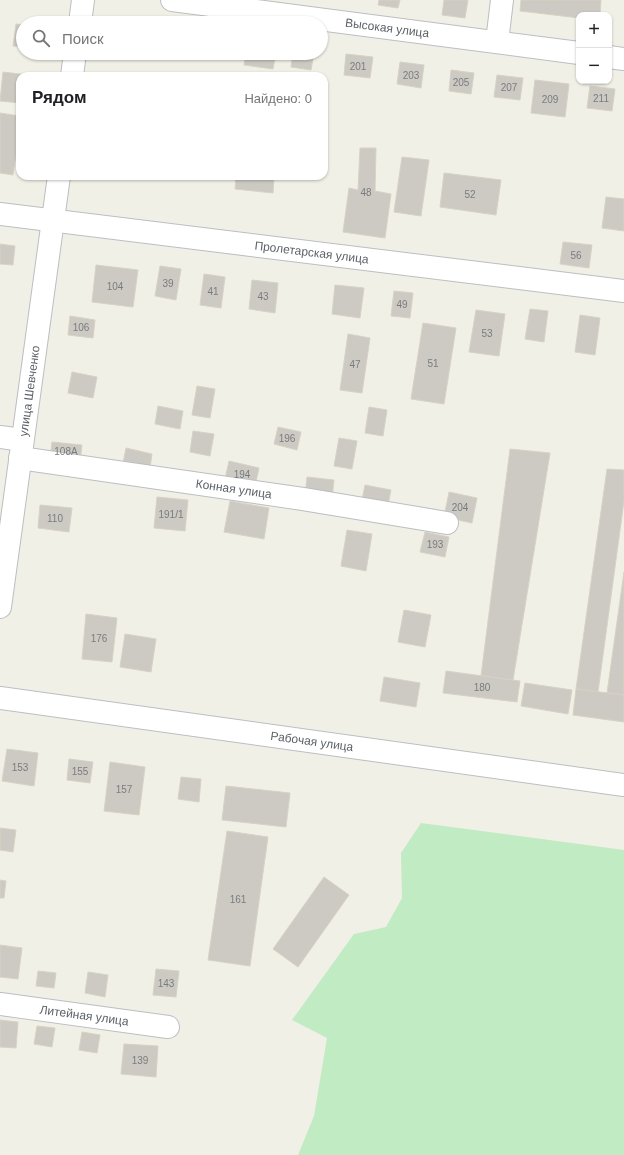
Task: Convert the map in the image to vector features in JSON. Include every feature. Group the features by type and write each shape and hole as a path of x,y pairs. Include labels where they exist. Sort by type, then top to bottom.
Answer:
{"street":[{"path":"81,16 83,0"},
{"name":"Высокая улица","path":"172,0 296,16"},
{"path":"497,42 502,0"},
{"name":"Высокая улица","path":"328,20 576,53"},
{"path":"612,57 624,59"},
{"path":"73,72 75,60"},
{"name":"улица Шевченко","path":"0,607 58,180"},
{"name":"Пролетарская улица","path":"0,214 624,291"},
{"name":"Конная улица","path":"0,437 21,449 448,523"},
{"name":"Рабочая улица","path":"0,698 624,785"},
{"name":"Литейная улица","path":"0,1004 168,1027"}],"green space":[{"path":"421,823 624,850 624,1155 298,1155 314,1116 327,1038 292,1020 354,934 386,927 402,898 401,853"}],"building":[{"path":"379,0 400,0 398,8 378,5"},
{"path":"444,0 468,0 465,18 442,15"},
{"path":"521,0 601,0 600,12 576,12 576,18 520,11"},
{"path":"16,24 16,46 13,46"},
{"path":"346,54 373,57 370,78 344,75"},
{"path":"245,60 275,60 273,69 244,65"},
{"path":"292,60 313,60 311,70 291,67"},
{"path":"400,62 424,65 421,88 397,84"},
{"path":"451,70 474,73 471,94 449,91"},
{"path":"3,72 16,74 16,103 0,101"},
{"path":"497,75 523,78 520,100 494,97"},
{"path":"535,80 569,84 565,117 531,113"},
{"path":"590,86 615,89 612,111 587,108"},
{"path":"0,113 16,115 16,154 13,175 0,173"},
{"path":"360,148 376,148 375,191 391,194 385,238 343,232 349,188 358,190"},
{"path":"402,157 429,160 421,216 394,212"},
{"path":"444,173 501,180 496,215 440,207"},
{"path":"236,180 274,180 273,193 235,189"},
{"path":"606,197 624,199 624,231 602,228"},
{"path":"563,242 592,245 589,268 560,264"},
{"path":"0,244 15,246 13,265 0,264"},
{"path":"96,265 138,270 133,307 92,302"},
{"path":"160,266 181,269 176,300 155,296"},
{"path":"204,274 225,277 221,308 200,305"},
{"path":"252,280 278,283 275,313 249,309"},
{"path":"335,285 364,288 360,318 332,314"},
{"path":"394,291 413,293 410,318 391,316"},
{"path":"530,309 548,311 544,342 525,339"},
{"path":"476,310 505,314 499,356 469,352"},
{"path":"580,315 600,318 595,355 575,352"},
{"path":"70,316 95,320 93,338 68,335"},
{"path":"423,323 456,328 444,404 411,399"},
{"path":"348,334 370,338 362,393 340,390"},
{"path":"72,372 97,377 93,398 68,393"},
{"path":"197,386 215,389 210,418 192,415"},
{"path":"158,406 183,411 180,429 155,424"},
{"path":"369,407 387,410 383,436 365,433"},
{"path":"278,427 301,432 297,450 274,444"},
{"path":"193,431 214,434 210,456 190,452"},
{"path":"339,438 357,441 352,469 334,466"},
{"path":"52,442 82,445 80,461 50,458"},
{"path":"126,448 152,454 150,468 123,463"},
{"path":"510,449 550,453 513,680 481,676"},
{"path":"229,461 259,468 255,486 225,479"},
{"path":"607,469 624,470 624,501 598,692 576,689"},
{"path":"307,477 334,480 332,499 305,496"},
{"path":"365,485 391,490 388,505 362,500"},
{"path":"449,492 477,498 472,523 444,517"},
{"path":"157,497 188,500 185,531 154,528"},
{"path":"230,501 269,508 264,539 224,532"},
{"path":"40,505 72,508 69,532 38,528"},
{"path":"347,530 372,534 366,571 341,566"},
{"path":"425,532 449,537 445,557 420,552"},
{"path":"624,572 624,695 607,693"},
{"path":"404,610 431,615 425,647 398,642"},
{"path":"86,614 117,618 112,662 82,659"},
{"path":"125,634 156,639 151,672 120,667"},
{"path":"446,671 520,681 517,702 443,693"},
{"path":"384,677 420,683 416,707 380,701"},
{"path":"525,683 572,690 568,714 521,706"},
{"path":"576,689 624,695 624,722 573,715"},
{"path":"7,749 38,753 34,786 2,781"},
{"path":"69,759 93,762 90,783 67,780"},
{"path":"110,762 145,767 139,815 104,811"},
{"path":"181,777 201,779 199,802 178,799"},
{"path":"226,786 290,793 286,827 222,820"},
{"path":"0,828 16,830 13,852 0,850"},
{"path":"227,831 268,837 250,966 208,960"},
{"path":"324,877 349,895 298,967 273,949"},
{"path":"0,880 6,881 4,898 0,898"},
{"path":"0,945 22,948 18,979 0,977"},
{"path":"156,969 179,971 176,997 153,995"},
{"path":"38,971 56,973 54,988 36,986"},
{"path":"88,972 108,975 105,997 85,993"},
{"path":"0,1020 18,1022 16,1048 0,1047"},
{"path":"37,1026 55,1028 52,1047 34,1044"},
{"path":"82,1032 100,1035 97,1053 79,1050"},
{"path":"124,1044 158,1046 156,1077 121,1074"}]}
